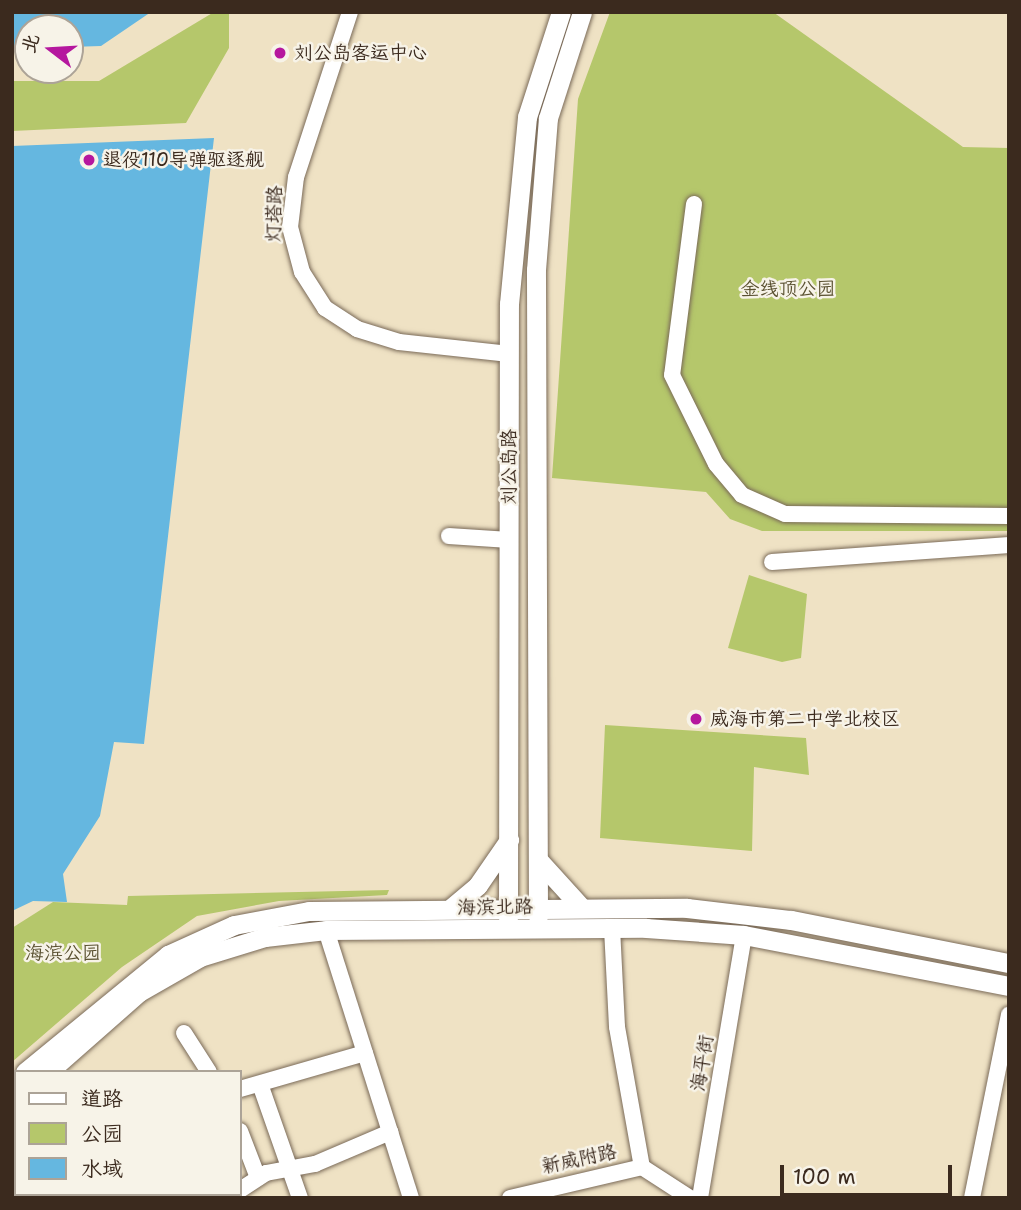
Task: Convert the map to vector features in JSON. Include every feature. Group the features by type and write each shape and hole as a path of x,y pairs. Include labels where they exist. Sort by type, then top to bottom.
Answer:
{"main road":[{"name":"刘公岛路","path":"508,928 509,354 519,165 527,117 561,12"},
{"name":"刘公岛路","path":"537,927 540,862 536,270 548,118 582,12"},
{"path":"451,908 478,886 510,839"},
{"path":"540,862 580,906"},
{"name":"海滨北路","path":"27,1070 129,982 168,955 234,925 309,911 580,906 746,914 1009,963"},
{"name":"海滨北路","path":"50,1070 139,992 200,957 265,937 326,930 537,927 744,935 1009,986"}],"street":[{"name":"灯塔路","path":"350,12 296,177 290,227 302,272 326,307 357,329 399,342 509,354"},
{"path":"694,204 672,375 716,464 742,495 785,514 1009,516"},
{"path":"449,537 509,541"},
{"path":"772,562 1009,545"},
{"path":"612,928 617,1027 642,1167"},
{"path":"326,930 411,1198"},
{"name":"海平街","path":"701,1198 744,935"},
{"path":"972,1198 1009,1015"},
{"path":"184,1032 208,1070"},
{"path":"242,1089 365,1053"},
{"path":"260,1084 300,1198"},
{"path":"242,1189 258,1178 390,1132"},
{"path":"242,1136 258,1178"},
{"name":"新威附路","path":"510,1198 642,1167 690,1198"}],"green space":[{"path":"214,12 229,12 229,48 186,123 12,131 12,81 14,84 84,84 84,81 99,81"},
{"name":"金线顶公园","path":"610,12 773,12 963,147 1009,148 1009,531 762,531 730,519 706,492 552,478 578,99"},
{"path":"749,575 807,594 801,658 782,662 728,648"},
{"path":"605,725 806,738 809,775 754,767 752,851 600,838"},
{"name":"海滨公园","path":"389,890 387,895 279,901 197,916 122,967 12,1062 12,928 53,902 127,905 128,896"}],"water":[{"path":"12,12 151,12 101,46 84,47 84,14 14,14 12,48"},
{"path":"214,138 144,744 114,742 100,816 63,874 67,902 33,901 12,911 12,146"}],"place":[{"name":"刘公岛客运中心","path":"280,53"},
{"name":"退役110导弹驱逐舰","path":"89,160"},
{"name":"威海市第二中学北校区","path":"696,719"}]}
